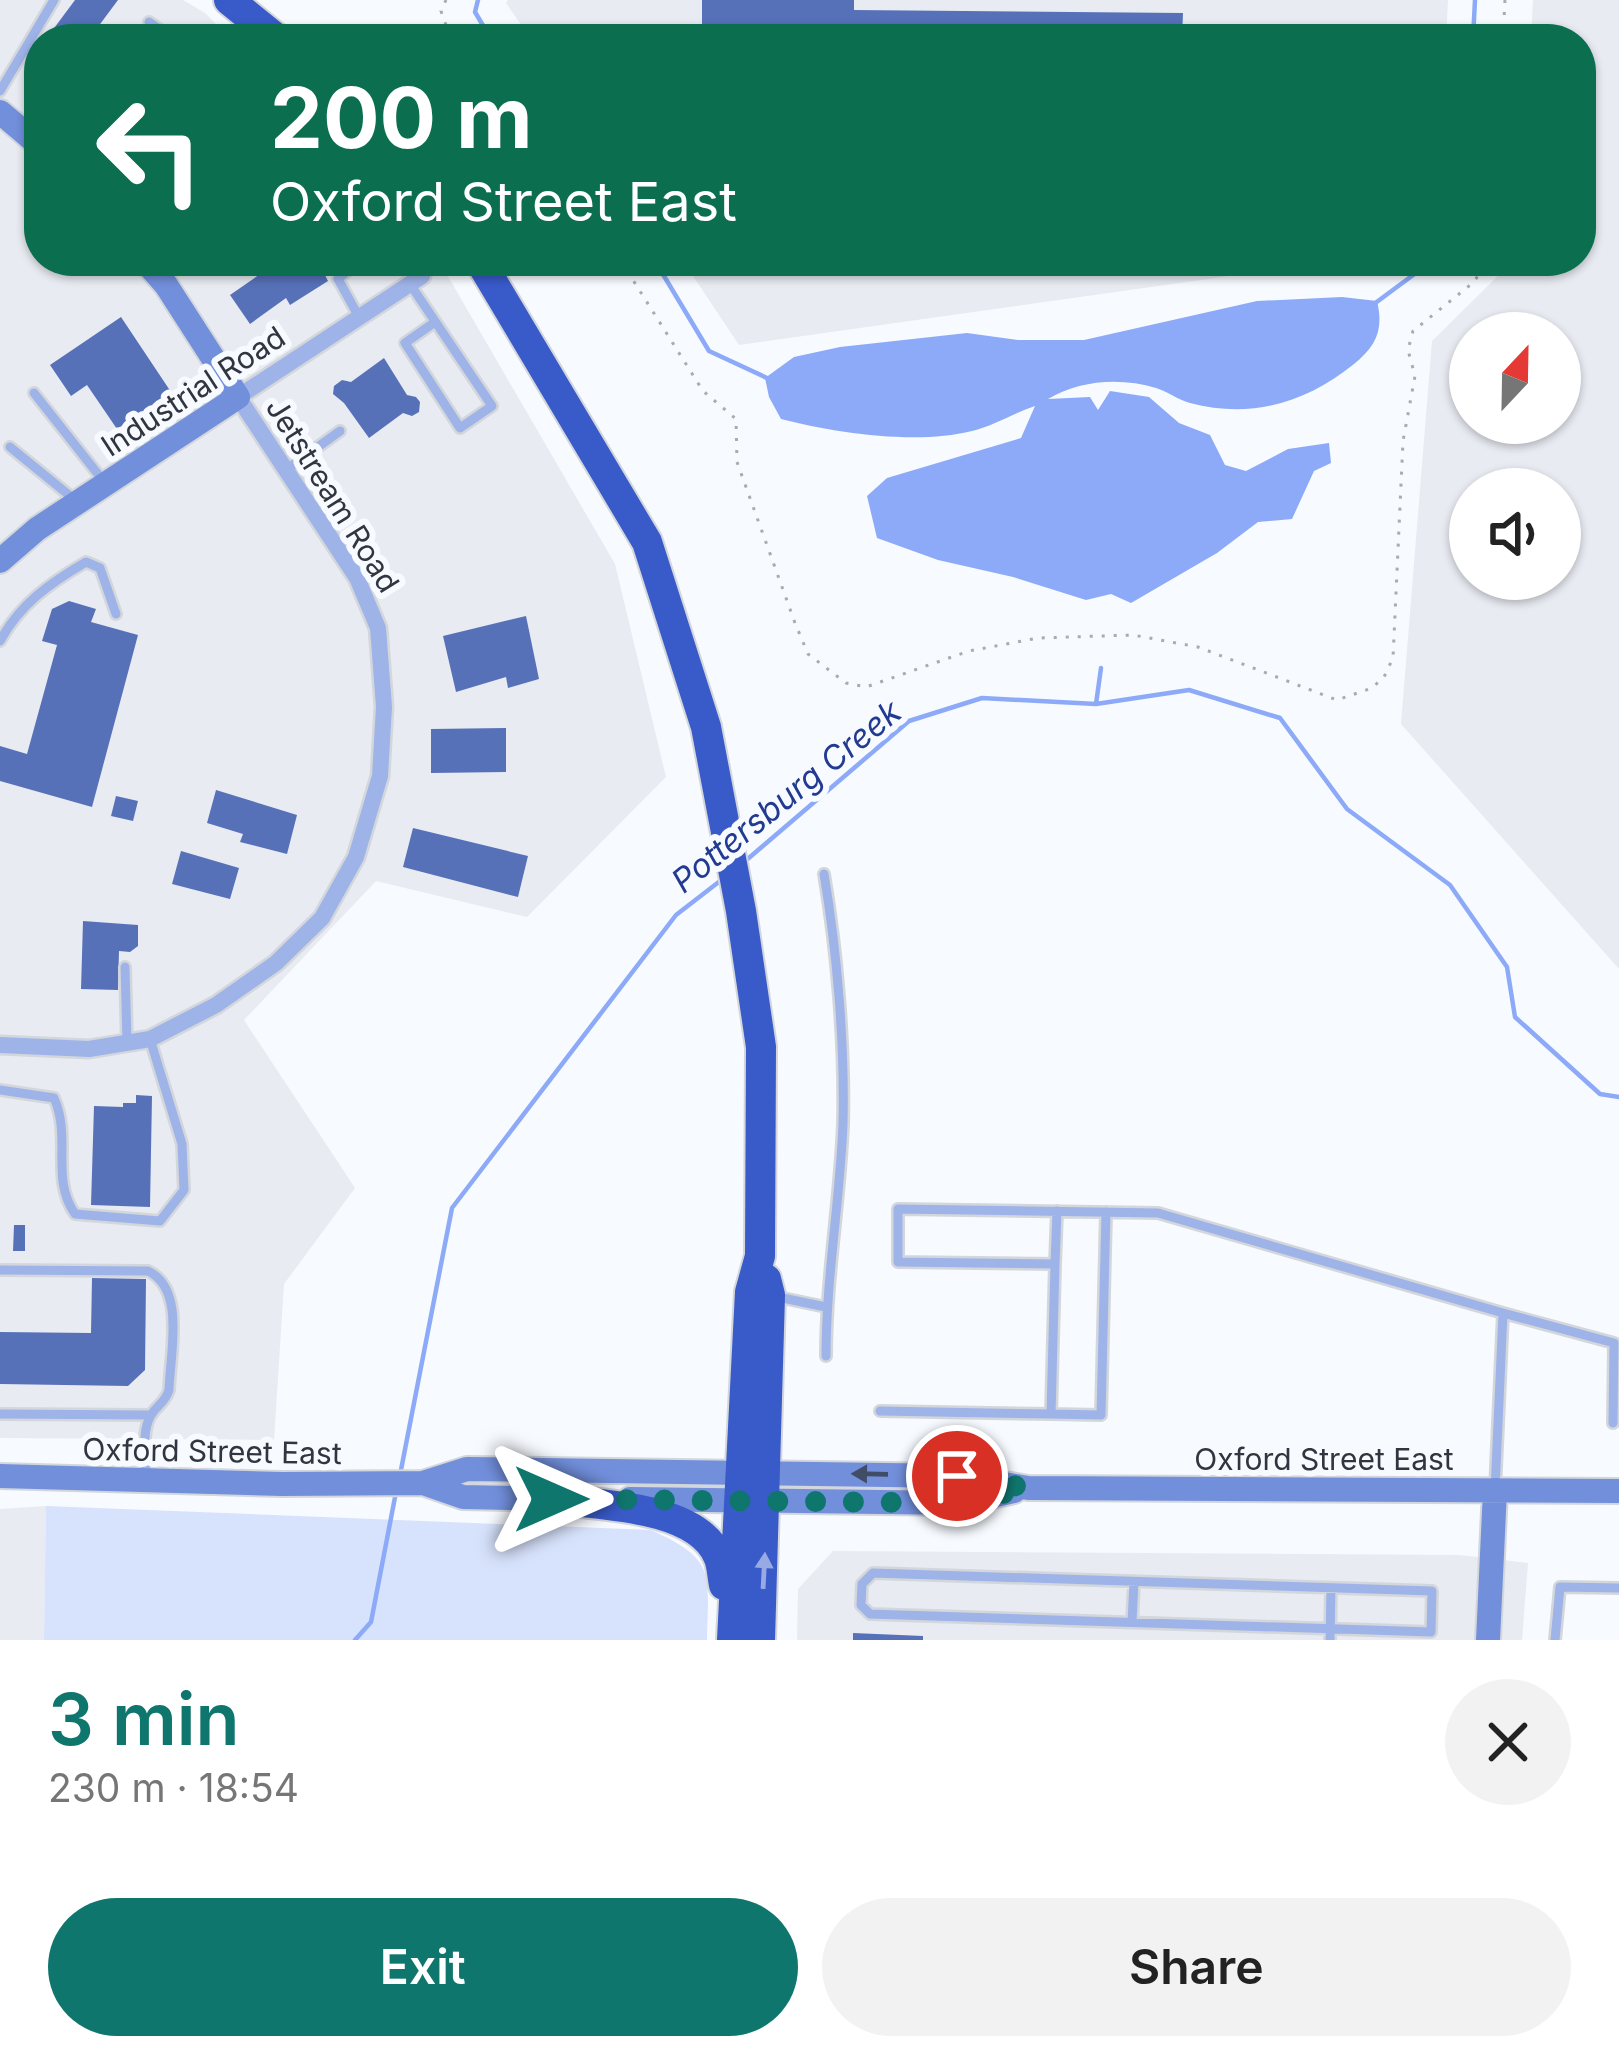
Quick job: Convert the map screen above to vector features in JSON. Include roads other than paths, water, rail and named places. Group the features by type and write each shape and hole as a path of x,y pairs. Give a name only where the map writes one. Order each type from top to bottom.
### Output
{"highway":[{"path":"229,0 259,24"},
{"path":"489,276 647,542 706,727 728,841 760,1047 760,1256 770,1295 741,1636"},
{"path":"753,1486 750,1292 760,1256"},
{"path":"551,1499 647,1511 683,1523 718,1555 741,1636"}],"main road":[{"path":"0,112 24,133"},
{"name":"Jetstream Road","path":"156,276 238,397"},
{"name":"Industrial Road","path":"0,561 78,502 238,397"},
{"name":"Oxford Street East","path":"0,1476 423,1483 466,1469 753,1486"},
{"name":"Oxford Street East","path":"423,1483 463,1497 551,1499 957,1476 1028,1488 1619,1491"},
{"path":"1488,1640 1495,1490"}],"street":[{"name":"Industrial Road","path":"238,397 416,280"},
{"name":"Jetstream Road","path":"0,1045 89,1048 150,1039 216,1005 276,963 322,918 356,857 380,776 384,707 378,628 357,578 238,397"}],"lane":[{"path":"0,91 24,51"},
{"path":"342,276 338,279 358,317"},
{"path":"416,280 435,322 492,406 460,428 405,343 435,322"},
{"path":"34,393 106,484"},
{"path":"286,470 340,430"},
{"path":"10,446 78,502"},
{"path":"0,639 16,615 50,583 86,562 100,568 116,614"},
{"path":"824,874 833,928 843,1123 826,1356"},
{"path":"125,967 127,1043"},
{"path":"0,1090 54,1098 62,1117 62,1196 75,1214 160,1221 184,1190 182,1144 150,1039"},
{"path":"1055,1264 898,1262 898,1209 1158,1213 1614,1343 1613,1423"},
{"path":"1051,1414 1057,1211"},
{"path":"880,1411 1101,1415 1106,1212"},
{"path":"0,1270 148,1271 163,1278 171,1294 169,1390 166,1401 151,1415 146,1432 146,1480"},
{"path":"770,1295 826,1307"},
{"path":"1495,1490 1503,1312"},
{"path":"0,1414 151,1415"},
{"path":"873,1573 1331,1588 1432,1591 1431,1632 1330,1634 870,1614 862,1605 862,1584 873,1573"},
{"path":"1132,1622 1135,1582"},
{"path":"1555,1640 1560,1587 1619,1588"},
{"path":"1330,1634 1331,1588"}],"water":[{"path":"1342,297 1377,301 1376,337 1368,351 1336,378 1297,398 1256,408 1213,408 1156,388 1115,382 1087,384 1048,399 1090,397 1098,410 1110,391 1149,397 1179,423 1210,435 1225,465 1246,471 1288,449 1329,443 1331,463 1314,471 1292,519 1258,522 1217,553 1131,603 1111,594 1086,600 938,560 877,538 867,496 887,478 1021,438 1035,406 972,431 876,436 781,419 765,378 794,357 840,347 967,333 1018,340 1084,340 1257,301"}],"waterway":[{"path":"478,0 475,12 482,24"},
{"path":"1474,24 1475,0"},
{"path":"664,276 709,351 767,378"},
{"path":"1374,304 1412,276"},
{"path":"1096,704 1101,668"},
{"name":"Pottersburg Creek","path":"743,863 909,721 982,698 1096,704 1189,690 1280,718 1347,809 1450,885 1507,967 1515,1017 1600,1094 1619,1097"},
{"name":"Pottersburg Creek","path":"400,1475 452,1208 676,915 720,881"},
{"name":"Pottersburg Creek","path":"355,1640 371,1622 396,1492"}]}
